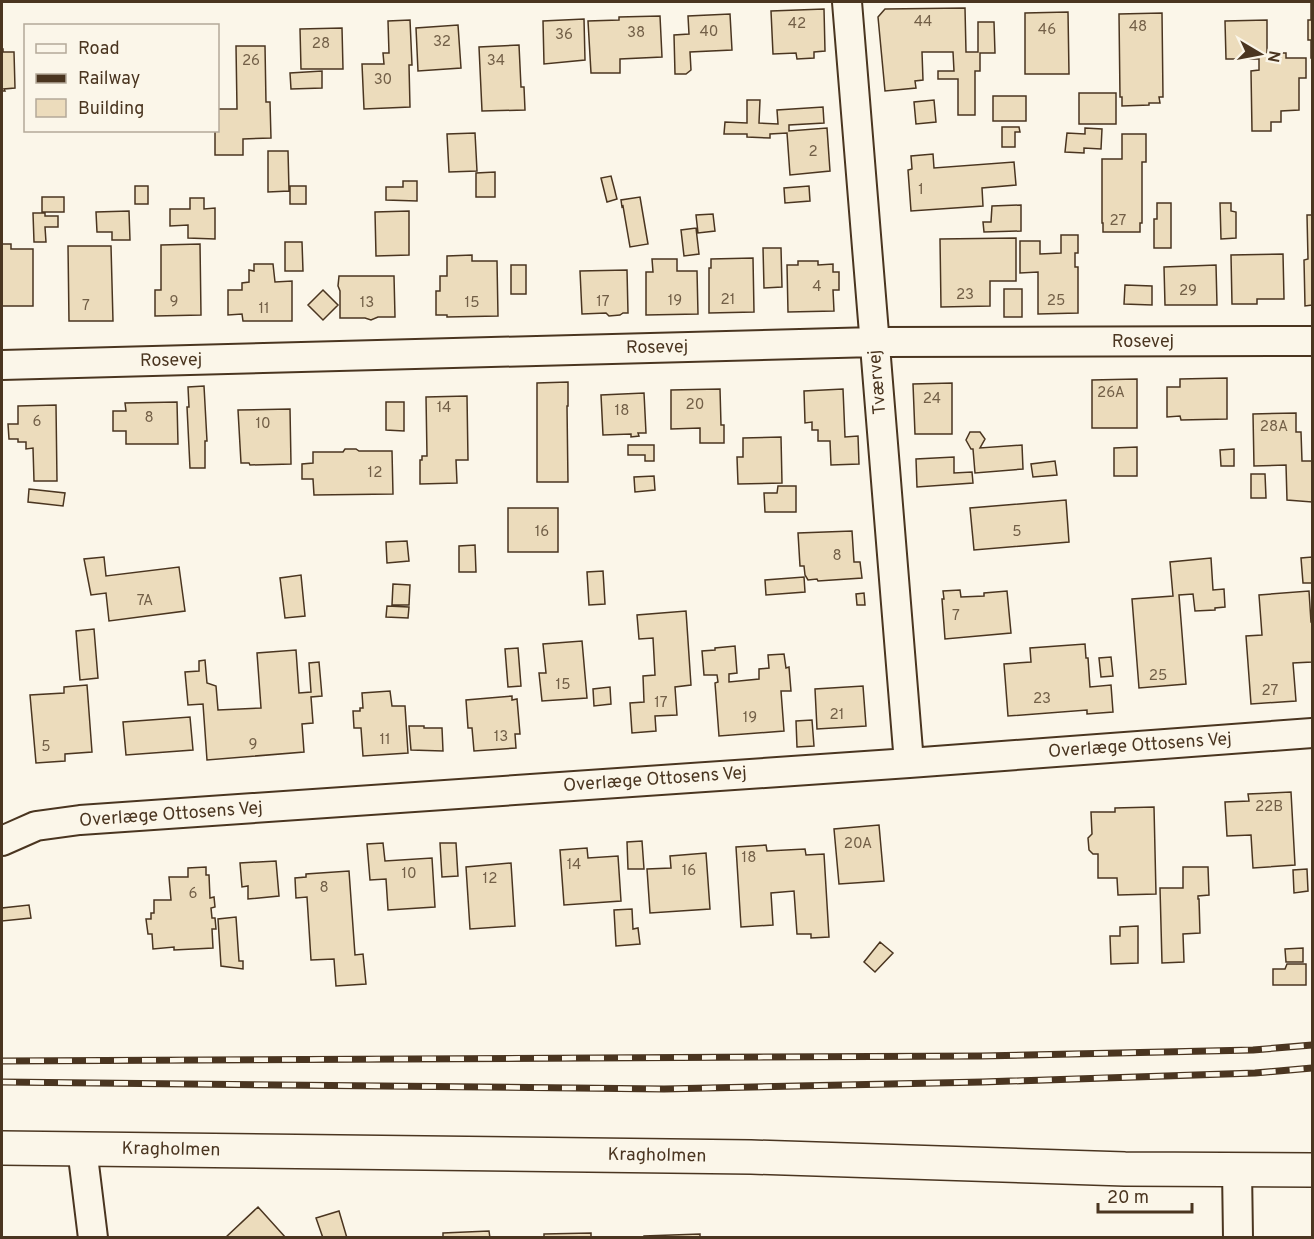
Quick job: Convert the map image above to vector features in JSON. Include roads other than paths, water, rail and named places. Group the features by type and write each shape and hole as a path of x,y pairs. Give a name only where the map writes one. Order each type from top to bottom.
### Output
{"street":[{"name":"Tværvej","path":"847,2 909,763"},
{"name":"Rosevej","path":"2,365 875,342 1312,341"},
{"name":"Overlæge Ottosens Vej","path":"2,841 36,826 80,820 1312,733"},
{"name":"Kragholmen","path":"2,1148 751,1157 1125,1170 1312,1170"},
{"path":"82,1148 93,1238"},
{"path":"1237,1169 1238,1238"}],"railway":[{"path":"2,1061 981,1056 1253,1050 1312,1045"},
{"path":"2,1082 664,1089 982,1082 1255,1073 1312,1068"}]}
